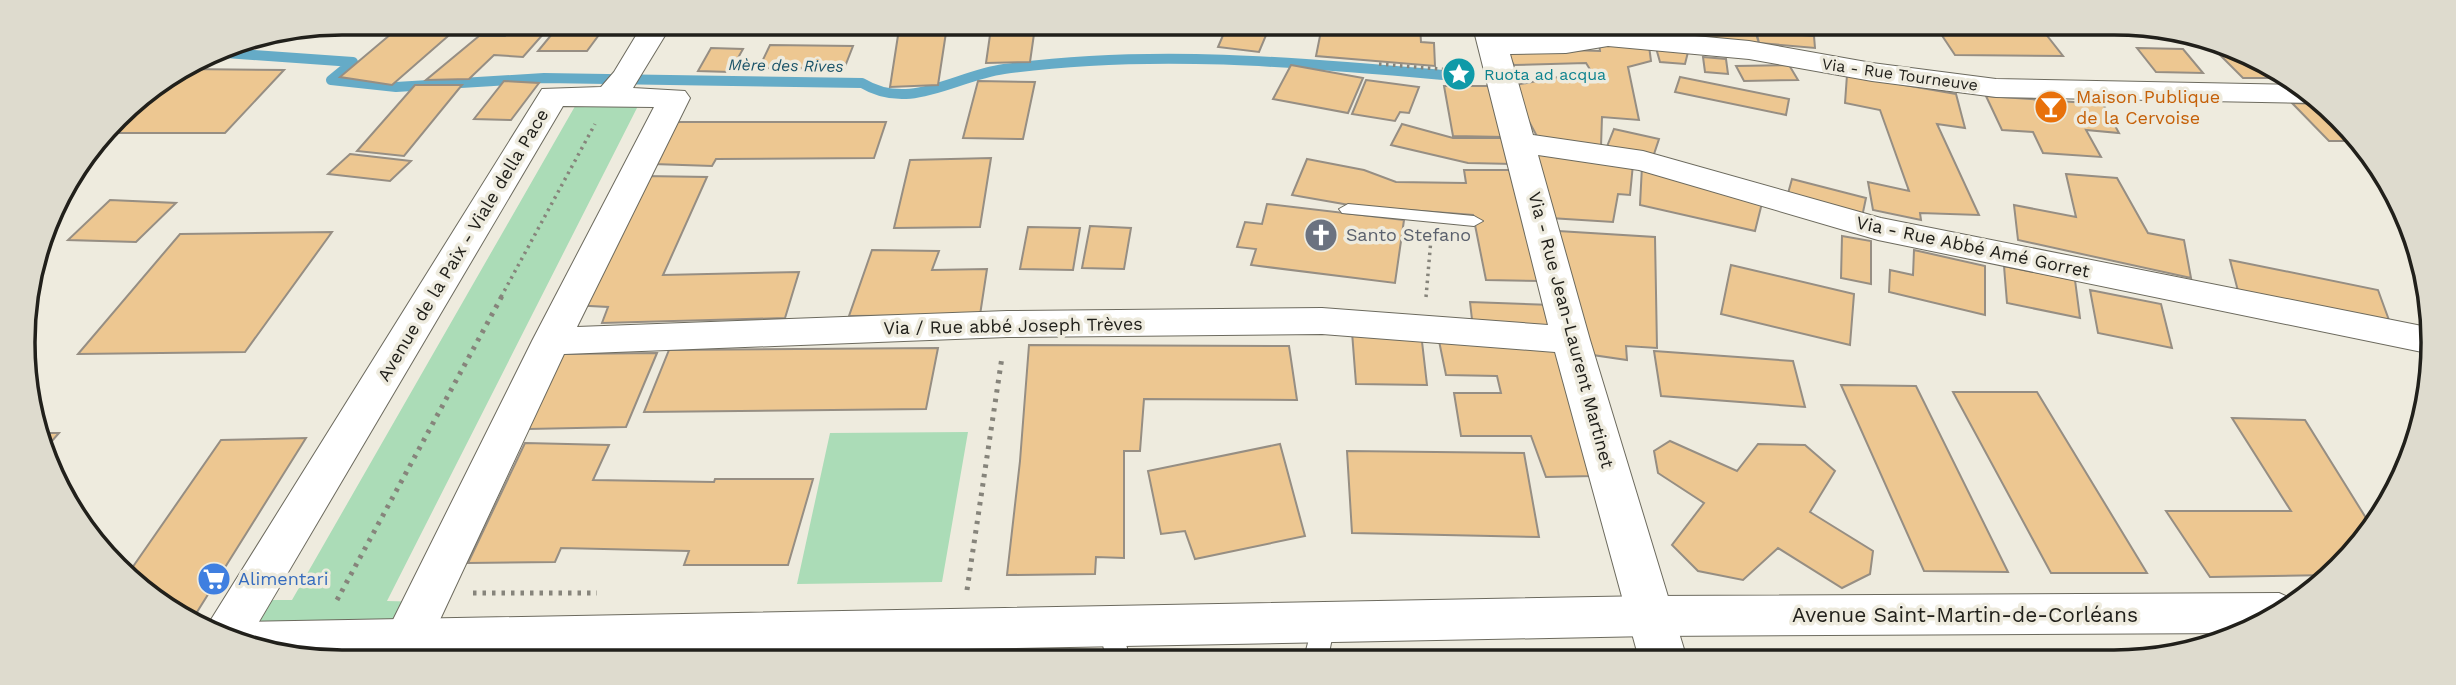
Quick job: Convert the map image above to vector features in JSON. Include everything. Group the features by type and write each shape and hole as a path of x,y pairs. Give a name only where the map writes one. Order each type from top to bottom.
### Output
{"street":[{"path":"619,85 650,35"},
{"name":"Via - Rue Tourneuve","path":"1494,48 1566,44 1608,37 1749,50 1872,72 1996,88 2296,96"},
{"name":"Via - Rue Jean-Laurent Martinet","path":"1494,48 1522,143 1536,225 1572,340 1657,637"},
{"name":"Avenue de la Paix - Viale della Pace","path":"230,629 554,96 619,85 674,98 551,341 404,647"},
{"name":"Via - Rue Abbé Amé Gorret","path":"1522,143 1643,162 1878,229 2421,339"},
{"name":"Via / Rue abbé Joseph Trèves","path":"551,341 1007,324 1322,321 1572,340"},
{"name":"Avenue Saint-Martin-de-Corléans","path":"270,641 316,640 404,647 1657,637 2258,614"}],"lane":[{"path":"1348,209 1474,221"}],"path":[{"path":"1379,64 1494,48"},
{"path":"316,640 619,85"},
{"path":"1416,298 1426,298 1433,217"},
{"path":"954,590 967,590 1007,324"},
{"path":"458,593 609,593"}],"green space":[{"path":"578,101 640,102 387,601 426,602 402,650 302,647 263,640 230,629 248,600 292,600"},
{"path":"968,432 942,582 797,584 830,433"}],"building":[{"path":"390,35 449,35 392,85 340,77"},
{"path":"542,35 523,57 494,55 469,79 426,80 479,36"},
{"path":"551,35 599,35 587,51 538,51"},
{"path":"898,35 946,35 938,85 890,87"},
{"path":"990,35 1034,35 1030,62 986,63"},
{"path":"1223,35 1266,35 1259,52 1218,47"},
{"path":"1320,35 1421,35 1421,42 1434,43 1435,66 1316,56"},
{"path":"1588,35 1589,38 1507,37"},
{"path":"1630,35 1683,35 1683,37"},
{"path":"1756,35 1814,36 1815,48 1759,43"},
{"path":"1757,35 1759,43 1683,37"},
{"path":"1942,35 2046,35 2063,56 1955,55"},
{"path":"1599,43 1649,46 1651,61 1628,67 1639,120 1602,117 1601,147 1539,140 1510,86 1591,71 1586,63 1514,65 1506,53 1539,49 1600,51"},
{"path":"770,45 853,46 844,69 759,68"},
{"path":"711,48 743,49 730,72 698,71"},
{"path":"1656,48 1688,52 1685,64 1660,62"},
{"path":"2137,48 2183,49 2203,73 2156,72"},
{"path":"2218,53 2270,78 2243,78"},
{"path":"1703,57 1726,59 1728,74 1705,72"},
{"path":"1291,65 1363,78 1348,113 1273,99"},
{"path":"1789,65 1798,80 1744,81 1736,66"},
{"path":"202,69 284,70 225,133 118,133 155,99"},
{"path":"1847,75 1956,94 1965,128 1937,124 1979,215 1920,213 1921,220 1873,210 1868,182 1909,191 1880,110 1845,103"},
{"path":"1680,77 1789,99 1786,115 1675,92"},
{"path":"1366,80 1419,87 1409,113 1400,112 1395,121 1352,114"},
{"path":"504,81 539,83 511,120 474,119"},
{"path":"978,81 1035,82 1023,139 963,138"},
{"path":"415,85 462,85 404,156 357,151"},
{"path":"1444,86 1494,86 1505,137 1453,136"},
{"path":"1986,96 2103,104 2119,133 2086,130 2101,157 2043,153 2033,132 2002,130"},
{"path":"2292,103 2307,104 2346,141 2329,141"},
{"path":"676,122 886,122 874,158 716,159 712,166 654,164"},
{"path":"1402,124 1453,138 1508,138 1513,164 1468,163 1391,145"},
{"path":"1614,129 1659,139 1652,160 1606,149"},
{"path":"1532,150 1633,164 1630,195 1618,194 1613,222 1550,218"},
{"path":"350,154 411,161 390,181 328,174"},
{"path":"991,158 980,227 894,228 910,160"},
{"path":"1307,159 1364,170 1396,182 1466,183 1464,170 1515,170 1542,281 1486,280 1473,215 1355,206 1292,195"},
{"path":"1642,166 1763,199 1755,231 1640,205"},
{"path":"2066,174 2117,178 2148,233 2184,240 2191,278 2018,240 2014,205 2076,217"},
{"path":"644,176 707,177 663,275 799,272 785,318 602,323 608,307 572,305"},
{"path":"1792,179 1866,198 1862,217 1787,197"},
{"path":"110,200 176,203 136,242 68,240"},
{"name":"Santo Stefano","path":"1267,204 1404,220 1395,283 1251,265 1256,249 1237,247 1245,222 1262,224"},
{"path":"1090,226 1131,228 1124,269 1082,268"},
{"path":"1028,227 1080,228 1073,270 1020,269"},
{"path":"1558,231 1655,237 1657,348 1626,346 1627,360 1586,354"},
{"path":"332,232 245,352 78,354 180,234"},
{"path":"1842,236 1871,241 1871,284 1841,278"},
{"path":"872,250 939,251 932,270 987,269 980,315 849,316"},
{"path":"1914,250 1985,266 1985,315 1889,292 1890,270 1913,275"},
{"path":"2230,260 2378,290 2390,323 2238,291"},
{"path":"1731,265 1854,294 1850,345 1721,314"},
{"path":"2004,266 2075,280 2080,318 2007,303"},
{"path":"2090,290 2161,304 2172,348 2098,333"},
{"path":"1470,302 1552,305 1557,332 1473,328"},
{"path":"1352,332 1421,333 1427,385 1356,384"},
{"path":"1438,336 1560,345 1593,476 1546,477 1531,436 1461,436 1454,393 1501,393 1497,376 1446,375"},
{"path":"1029,345 1289,346 1297,400 1144,399 1140,451 1124,451 1124,558 1096,557 1095,574 1007,575"},
{"path":"938,348 926,409 644,412 669,350"},
{"path":"1654,351 1793,361 1805,407 1661,396"},
{"path":"657,353 626,427 528,429 563,354"},
{"path":"1841,385 1916,386 2008,572 1924,571"},
{"path":"1953,392 2037,392 2147,573 2051,573"},
{"path":"2232,418 2305,420 2366,518 2357,530 2314,575 2210,577 2166,511 2291,511"},
{"path":"48,433 59,433 51,442"},
{"path":"306,438 196,613 155,586 133,567 221,440"},
{"path":"1670,441 1737,471 1758,444 1805,445 1835,471 1810,512 1873,551 1870,574 1842,588 1778,548 1743,580 1698,571 1672,545 1704,503 1658,473 1654,451"},
{"path":"525,443 609,445 593,480 714,482 715,479 813,479 788,565 684,565 689,551 561,548 555,562 468,563"},
{"path":"1280,444 1305,536 1195,559 1185,531 1161,534 1148,471"},
{"path":"1347,451 1524,453 1539,537 1352,533"}],"waterway":[{"name":"Mère des Rives","path":"237,54 353,62 331,80 396,87 544,78 862,83 880,91 897,94 932,90 1004,69 1059,63 1169,59 1278,62 1443,75"}],"place":[{"name":"Ruota ad acqua","path":"1459,74"},
{"name":"Maison Publique de la Cervoise","path":"2051,107"},
{"name":"Santo Stefano","path":"1321,235"},
{"name":"Alimentari","path":"214,579"}]}
